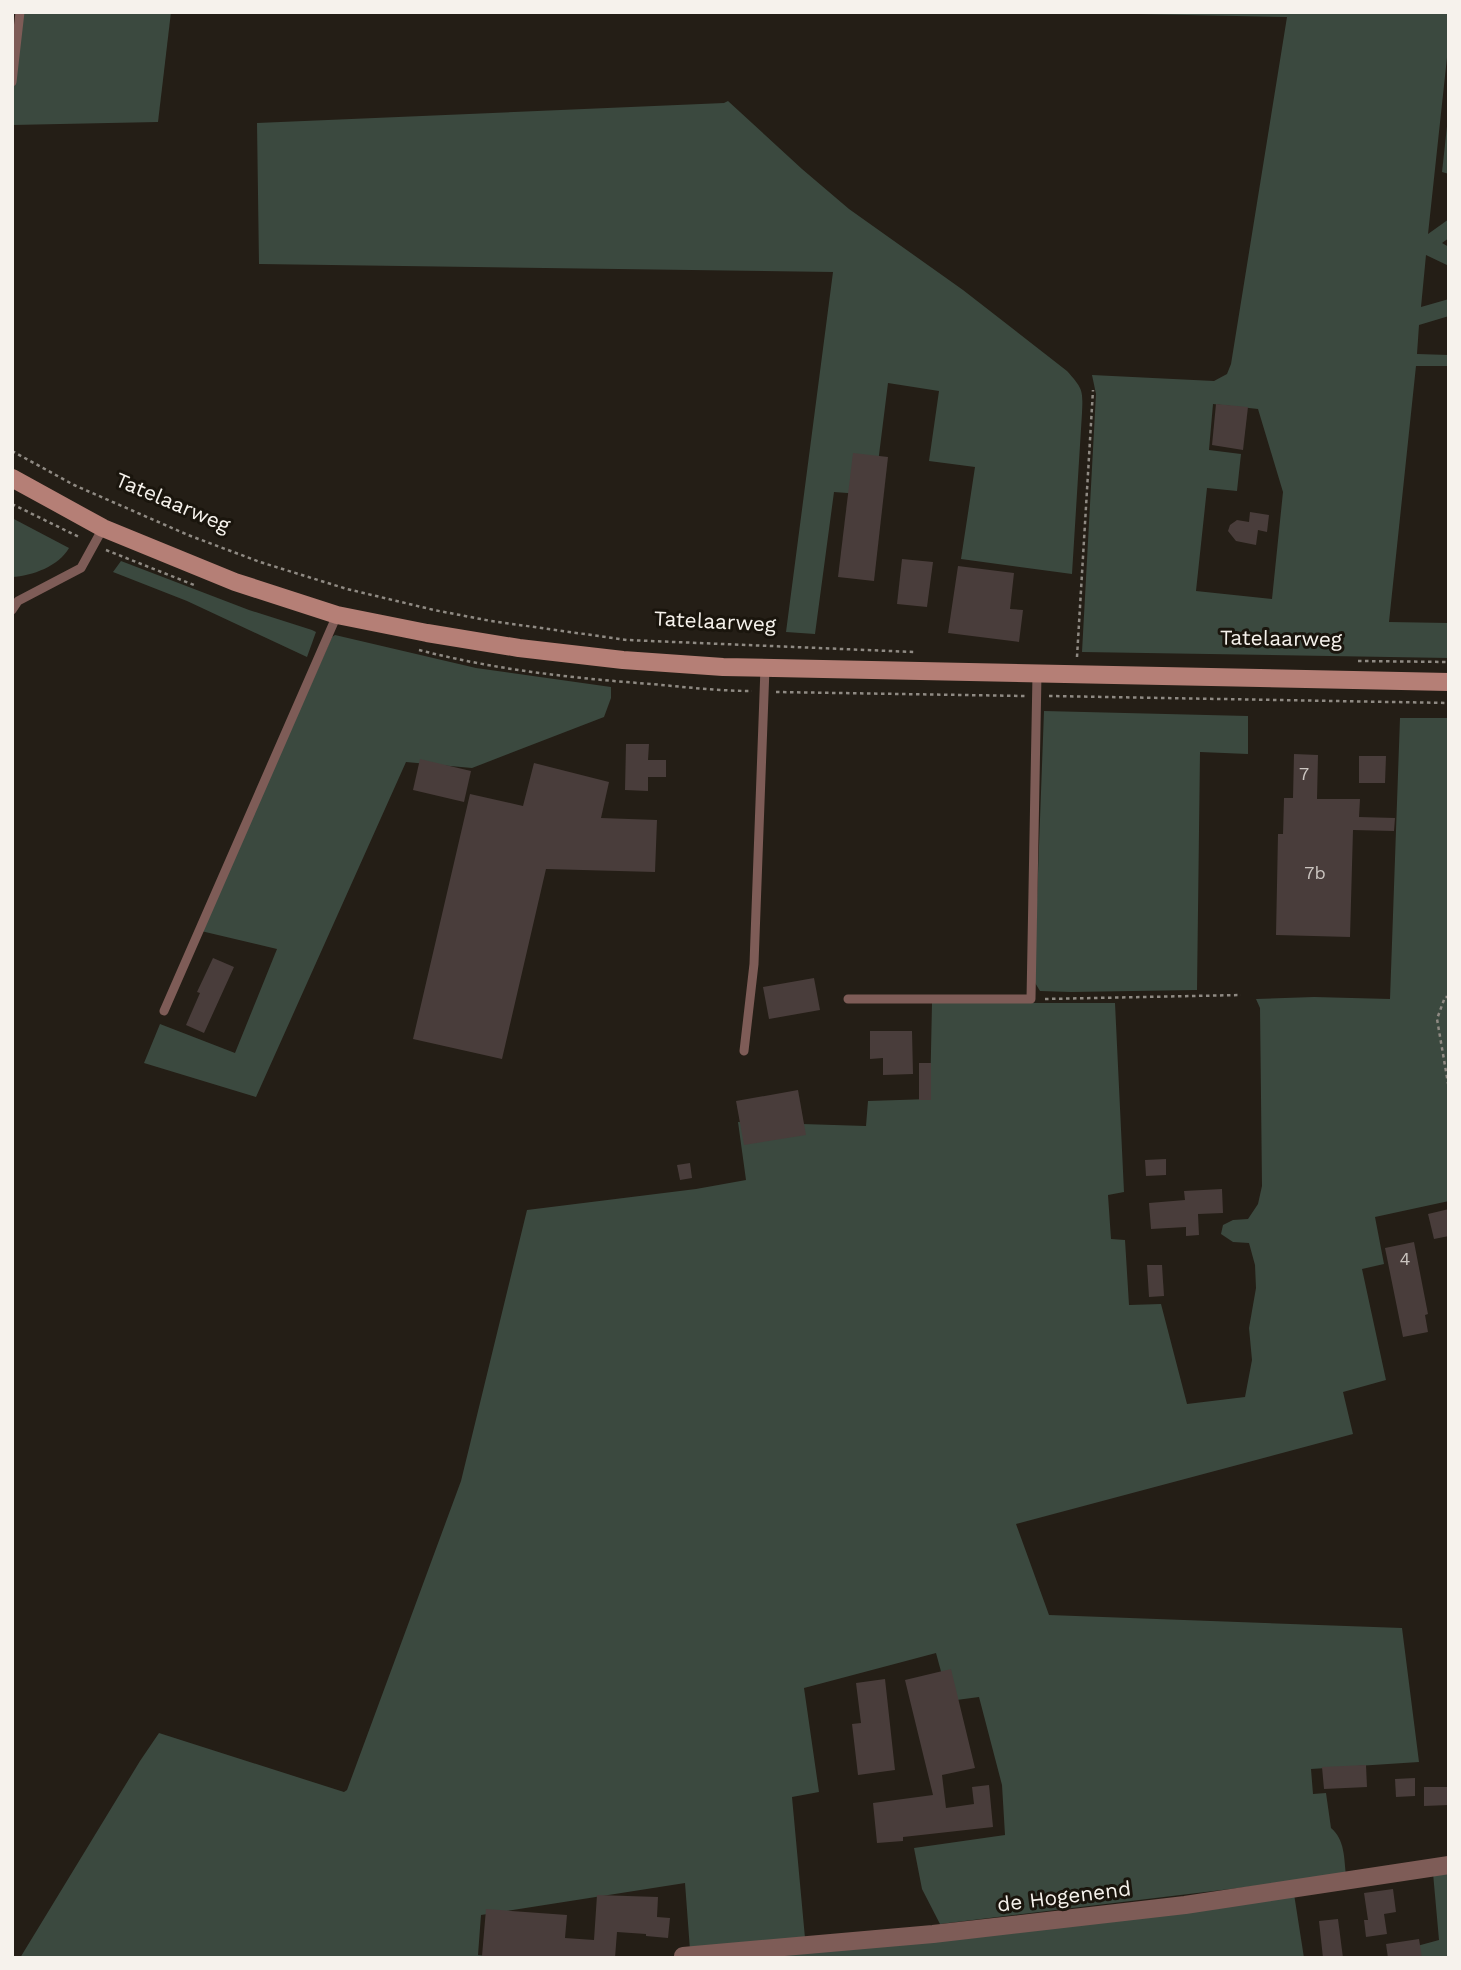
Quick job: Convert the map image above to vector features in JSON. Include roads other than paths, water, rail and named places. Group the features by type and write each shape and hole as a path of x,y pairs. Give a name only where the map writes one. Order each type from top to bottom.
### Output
{"main road":[{"name":"Tatelaarweg","path":"12,478 103,528 235,582 337,615 427,634 519,648 622,660 723,667 1449,682"}],"street":[{"name":"de Hogenend","path":"683,1956 933,1934 1145,1909 1449,1865"}],"lane":[{"path":"12,82 20,12"},
{"path":"12,610 18,601 81,568 103,528"},
{"path":"164,1011 337,615"},
{"path":"744,1051 754,964 765,668"},
{"path":"848,999 1031,999 1037,674"}]}
